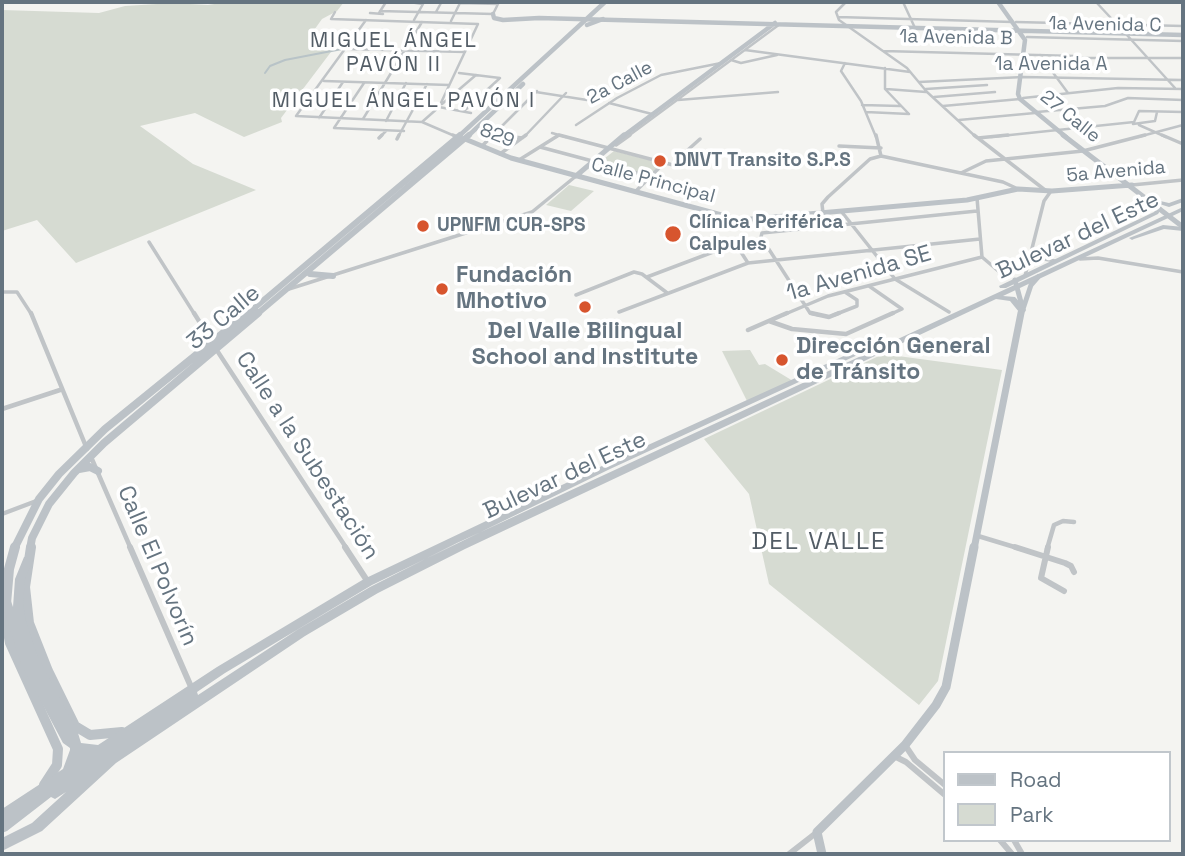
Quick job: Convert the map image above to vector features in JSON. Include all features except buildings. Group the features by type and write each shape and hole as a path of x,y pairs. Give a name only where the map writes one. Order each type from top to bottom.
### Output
{"highway":[{"path":"1158,205 1169,205 1183,214 1165,226 1074,258 1158,212 1158,205"},
{"name":"Bulevar del Este","path":"1019,281 1038,277 1109,240 1183,214"},
{"path":"1138,236 1168,223 1160,217 1147,217"},
{"name":"Bulevar del Este","path":"2,845 37,827 112,759 141,738 317,623 452,550 686,436 948,312 990,295 1055,261 1074,258"},
{"path":"990,295 1012,299 1022,308"},
{"name":"Bulevar del Este","path":"2,816 192,689 368,582 960,312 990,295"},
{"path":"2,827 59,783 69,770 76,750 74,737 33,655 21,621 18,604 20,579 28,560"},
{"path":"7,605 27,664 53,715 67,739 74,746 86,750 105,748 128,738 299,631 317,623"},
{"path":"27,798 35,804 43,802 121,747 141,738"}],"main road":[{"name":"33 Calle","path":"53,733 10,643 5,615 9,569 16,541 39,499 85,447 156,389 289,289 461,138 605,2"},
{"name":"33 Calle","path":"589,19 611,2"},
{"path":"589,19 603,18 600,12"},
{"name":"33 Calle","path":"125,732 96,736 81,732 73,722 29,624 25,587 32,538 49,504 90,456 254,309 309,269"},
{"path":"300,287 309,269 333,276"},
{"path":"254,309 289,289"},
{"path":"118,430 123,420 156,389"},
{"path":"74,473 82,467 98,471"},
{"path":"42,788 58,760 53,733 73,722"}],"street":[{"path":"374,19 386,2"},
{"path":"394,19 407,2 422,4 414,20"},
{"path":"846,2 836,11 837,17 844,25 911,72 933,97 979,139 1048,190 1032,253 1019,281 1022,308"},
{"path":"903,2 915,27"},
{"name":"27 Calle","path":"1000,2 1027,37 1027,54 1021,77 1022,98 1036,113 1130,185 1158,205 1183,214"},
{"path":"1096,2 1175,88"},
{"path":"431,20 441,3"},
{"path":"451,21 460,3 498,3 493,15"},
{"path":"473,13 478,4"},
{"path":"335,12 331,19 478,23 439,107"},
{"path":"370,13 493,15"},
{"path":"454,14 493,15 503,20 603,18 1183,34"},
{"path":"837,17 1183,26"},
{"path":"603,18 818,24"},
{"path":"366,20 296,116 422,122 461,138"},
{"path":"362,120 422,21"},
{"path":"608,148 776,24 789,22"},
{"name":"27 Calle","path":"1021,30 1027,54"},
{"path":"317,34 357,33"},
{"name":"1a Avenida C","path":"1027,37 1183,41"},
{"path":"346,48 465,52"},
{"path":"742,50 911,72"},
{"name":"1a Avenida B","path":"882,51 1039,54 1149,60"},
{"name":"2a Calle","path":"576,125 609,103 661,75 726,61 742,62 781,54"},
{"path":"1039,54 1068,94"},
{"path":"1149,60 1183,58"},
{"path":"289,289 532,212 608,148 726,61"},
{"path":"823,213 822,204 828,197 870,159 881,156 881,148 862,104 841,71 845,63"},
{"path":"866,113 909,114 885,89 885,68"},
{"path":"459,73 500,78 464,111"},
{"path":"422,122 476,75"},
{"name":"1a Avenida A","path":"919,82 1021,77 1183,80"},
{"path":"981,79 1003,100"},
{"path":"323,81 449,85"},
{"path":"318,119 344,81"},
{"path":"364,82 335,129 404,131"},
{"path":"386,121 406,83"},
{"path":"397,139 404,131 427,84"},
{"path":"885,89 926,90 987,85"},
{"path":"943,106 1118,88 1183,89"},
{"path":"482,146 536,92 564,94 587,100 593,96"},
{"path":"675,99 778,92"},
{"path":"933,97 995,92"},
{"path":"500,154 523,138 564,94"},
{"path":"958,120 1105,106 1128,97 1183,100"},
{"path":"1146,98 1158,112"},
{"path":"609,103 652,114"},
{"path":"862,104 901,106"},
{"path":"439,107 471,113"},
{"path":"1135,123 1138,111 1183,113"},
{"path":"979,139 1155,121 1158,112"},
{"path":"1135,123 1183,144"},
{"path":"961,173 979,163 1085,150 1183,125"},
{"path":"379,138 387,130"},
{"path":"552,133 673,165"},
{"path":"493,134 523,138"},
{"path":"521,159 559,135"},
{"name":"829","path":"461,138 500,154 521,159"},
{"path":"680,157 700,139"},
{"path":"839,146 881,148"},
{"path":"540,147 652,177"},
{"name":"Calle Principal","path":"881,156 1007,183 1017,189"},
{"name":"Calle Principal","path":"521,159 734,219 977,198 1017,189 1048,190"},
{"path":"637,190 664,163"},
{"name":"5a Avenida","path":"1048,190 1183,180"},
{"path":"977,198 982,257 1003,275"},
{"path":"841,211 895,279 948,312"},
{"path":"845,292 857,300 858,305 832,316 815,316 804,305 761,235 977,211"},
{"path":"619,312 748,263 980,239"},
{"name":"Calle a la Subestación","path":"149,242 368,582"},
{"path":"647,277 726,247 736,247 748,263"},
{"path":"1096,252 1103,259"},
{"path":"1032,253 1039,258 1055,261"},
{"name":"1a Avenida SE","path":"748,330 804,305 845,292 982,257"},
{"path":"1074,258 1103,259 1183,272"},
{"path":"576,295 634,272 647,277 667,293"},
{"path":"789,854 817,832 905,745 936,705 946,687 1022,308 1031,285 1038,277"},
{"path":"769,321 792,329 846,334 902,309 868,286"},
{"path":"2,292 17,292 28,305 85,447"},
{"path":"2,409 60,390"},
{"name":"Calle El Polvorín","path":"85,447 98,471 192,689"},
{"path":"2,514 39,499"},
{"path":"1064,591 1041,578 1054,525 1063,521 1074,522"},
{"path":"978,536 1071,566 1074,572"},
{"path":"905,745 915,760 944,784"},
{"path":"893,755 906,762 944,794"},
{"path":"817,832 822,854"}],"green space":[{"path":"227,2 344,2 337,11 322,19 312,33 324,48 334,48 281,118 282,122 244,137 195,113 140,126 193,164 256,190 76,263 37,220 2,231 2,10 99,13 125,6 173,3 208,5"},
{"path":"614,151 661,163 651,175 600,162"},
{"path":"569,185 594,191 571,211 546,205"},
{"path":"750,350 759,365 765,364 793,381 747,401 722,351"},
{"path":"883,354 1002,370 938,681 919,705 769,584 749,494 704,439"}],"waterway":[{"path":"265,73 270,66 285,60 342,49"}],"place":[{"name":"DNVT Transito S.P.S","path":"660,161"},
{"name":"UPNFM CUR-SPS","path":"423,226"},
{"name":"Clínica Periférica Calpules","path":"673,234"},
{"name":"Fundación Mhotivo","path":"442,289"},
{"name":"Del Valle Bilingual School and Institute","path":"585,307"},
{"name":"Dirección General de Tránsito","path":"782,360"}],"district":[{"name":"MIGUEL ÁNGEL PAVÓN II","path":"394,53"},
{"name":"MIGUEL ÁNGEL PAVÓN I","path":"404,101"},
{"name":"DEL VALLE","path":"819,542"}]}
